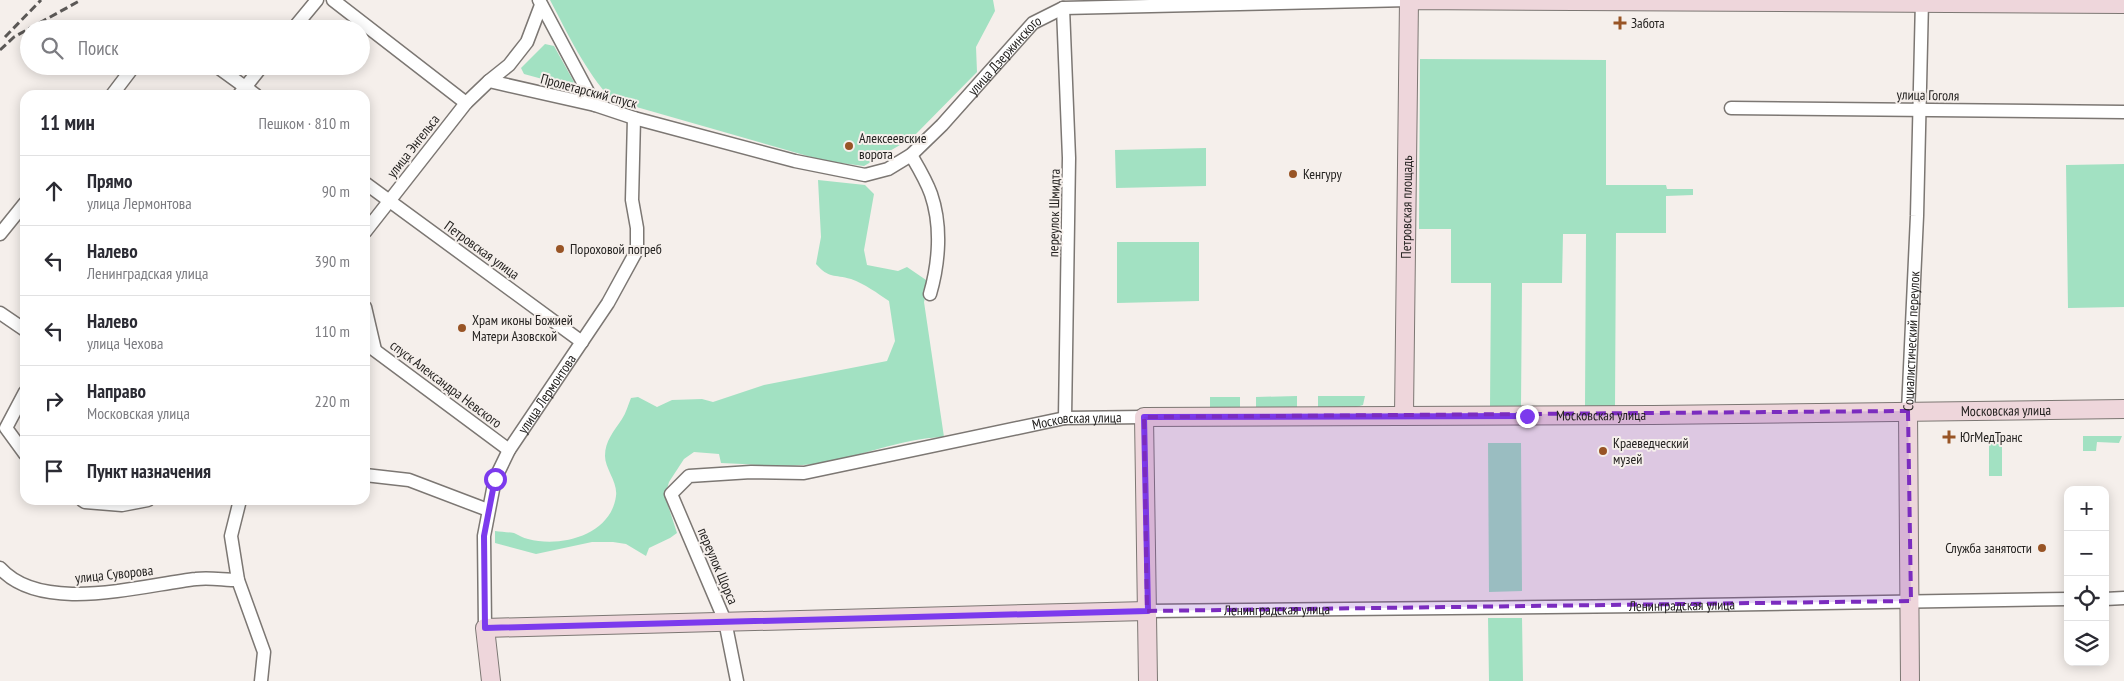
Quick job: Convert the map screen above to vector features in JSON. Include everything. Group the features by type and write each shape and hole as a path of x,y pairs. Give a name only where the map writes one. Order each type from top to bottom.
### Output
{"street":[{"path":"300,20 317,0"},
{"path":"333,0 359,20"},
{"name":"улица Дзержинского","path":"875,173 888,169 911,155 942,125 1032,23 1063,8 1152,3 1409,0 1922,1 2124,4"},
{"name":"Петровская площадь","path":"1404,415 1409,0"},
{"name":"Социалистический переулок","path":"1910,681 1911,601 1908,411 1920,110 1922,1"},
{"path":"370,29 466,103 509,65 527,42 540,2"},
{"path":"540,2 595,105"},
{"name":"переулок Шмидта","path":"1063,8 1070,158 1065,418"},
{"path":"116,90 127,75"},
{"path":"227,75 245,90"},
{"path":"248,90 257,75"},
{"name":"Пролетарский спуск","path":"489,81 595,105 634,118 795,161 865,174 875,173"},
{"name":"улица Энгельса","path":"370,226 466,103"},
{"name":"улица Гоголя","path":"1731,108 2124,112"},
{"name":"улица Лермонтова","path":"491,681 485,628 484,536 495,479 509,450 608,303 637,250 637,228 632,200 634,118"},
{"path":"911,155 931,194 939,233 936,247 935,274 930,294"},
{"name":"Петровская улица","path":"370,187 582,342"},
{"path":"0,234 20,209"},
{"path":"0,313 20,327"},
{"name":"спуск Александра Невского","path":"370,346 509,450"},
{"path":"20,401 6,428 20,447"},
{"name":"Московская улица","path":"671,494 689,476 751,472 804,473 1065,418 2124,410"},
{"path":"1144,417 1148,681"},
{"path":"370,476 409,480 488,510"},
{"name":"переулок Щорса","path":"671,494 725,621 737,681"},
{"path":"239,505 231,536 238,580 264,652 261,681"},
{"name":"улица Суворова","path":"0,568 18,581 41,591 68,594 107,593 198,578 238,580"},
{"path":"2109,599 2124,598"},
{"name":"Ленинградская улица","path":"485,628 1148,611 1603,607 2064,599"}],"highlighted area":[{"path":"1908,411 1911,601 1147,611 1144,417"}],"green space":[{"path":"550,0 993,0 995,11 976,47 977,72 912,138 864,166 825,161 612,100 585,65"},
{"path":"545,44 554,46 574,82 568,86 524,74 521,68"},
{"path":"1420,59 1606,60 1606,185 1666,185 1667,189 1693,189 1693,195 1666,196 1666,233 1616,233 1615,407 1585,406 1586,234 1563,234 1562,283 1522,283 1521,406 1490,406 1491,283 1451,283 1451,229 1419,229"},
{"path":"1206,148 1206,186 1116,188 1115,150"},
{"path":"2124,164 2124,307 2068,308 2066,165"},
{"path":"818,180 865,185 874,194 864,250 867,265 898,271 907,267 929,282 924,302 944,437 911,441 846,458 802,465 779,466 721,463 719,454 694,452 684,459 669,482 665,496 677,533 649,548 646,556 626,544 613,542 592,542 536,554 495,543 495,531 514,533 526,539 541,541 569,540 583,536 605,520 612,509 616,491 607,466 605,451 608,441 623,417 631,398 638,397 657,407 672,400 702,399 713,402 764,385 887,361 895,341 889,301 856,281 828,274 816,264 821,237"},
{"path":"1117,242 1199,242 1199,301 1117,303"},
{"path":"1297,396 1297,408 1256,409 1256,397"},
{"path":"1318,396 1365,396 1363,405 1353,408 1318,408"},
{"path":"1210,397 1240,397 1240,409 1210,409"},
{"path":"1989,435 2002,435 2002,476 1989,476"},
{"path":"2083,436 2122,436 2119,443 2097,442 2096,451 2083,451"},
{"path":"1488,443 1521,443 1522,591 1489,592"},
{"path":"1488,618 1522,618 1523,681 1489,681"}],"railway":[{"path":"22,20 41,0"},
{"path":"45,20 81,0"},
{"path":"5,37 20,22"},
{"path":"0,50 20,34"}],"place":[{"name":"Забота","path":"1620,23"},
{"name":"Алексеевские ворота","path":"849,146"},
{"name":"Кенгуру","path":"1293,174"},
{"name":"Пороховой погреб","path":"560,249"},
{"name":"Храм иконы Божией Матери Азовской","path":"462,328"},
{"name":"ЮгМедТранс","path":"1949,437"},
{"name":"Краеведческий музей","path":"1603,451"},
{"name":"Служба занятости","path":"2042,548"}],"route":[{"path":"495,479 484,536 485,628 1148,611 1144,417 1527,416"}]}
